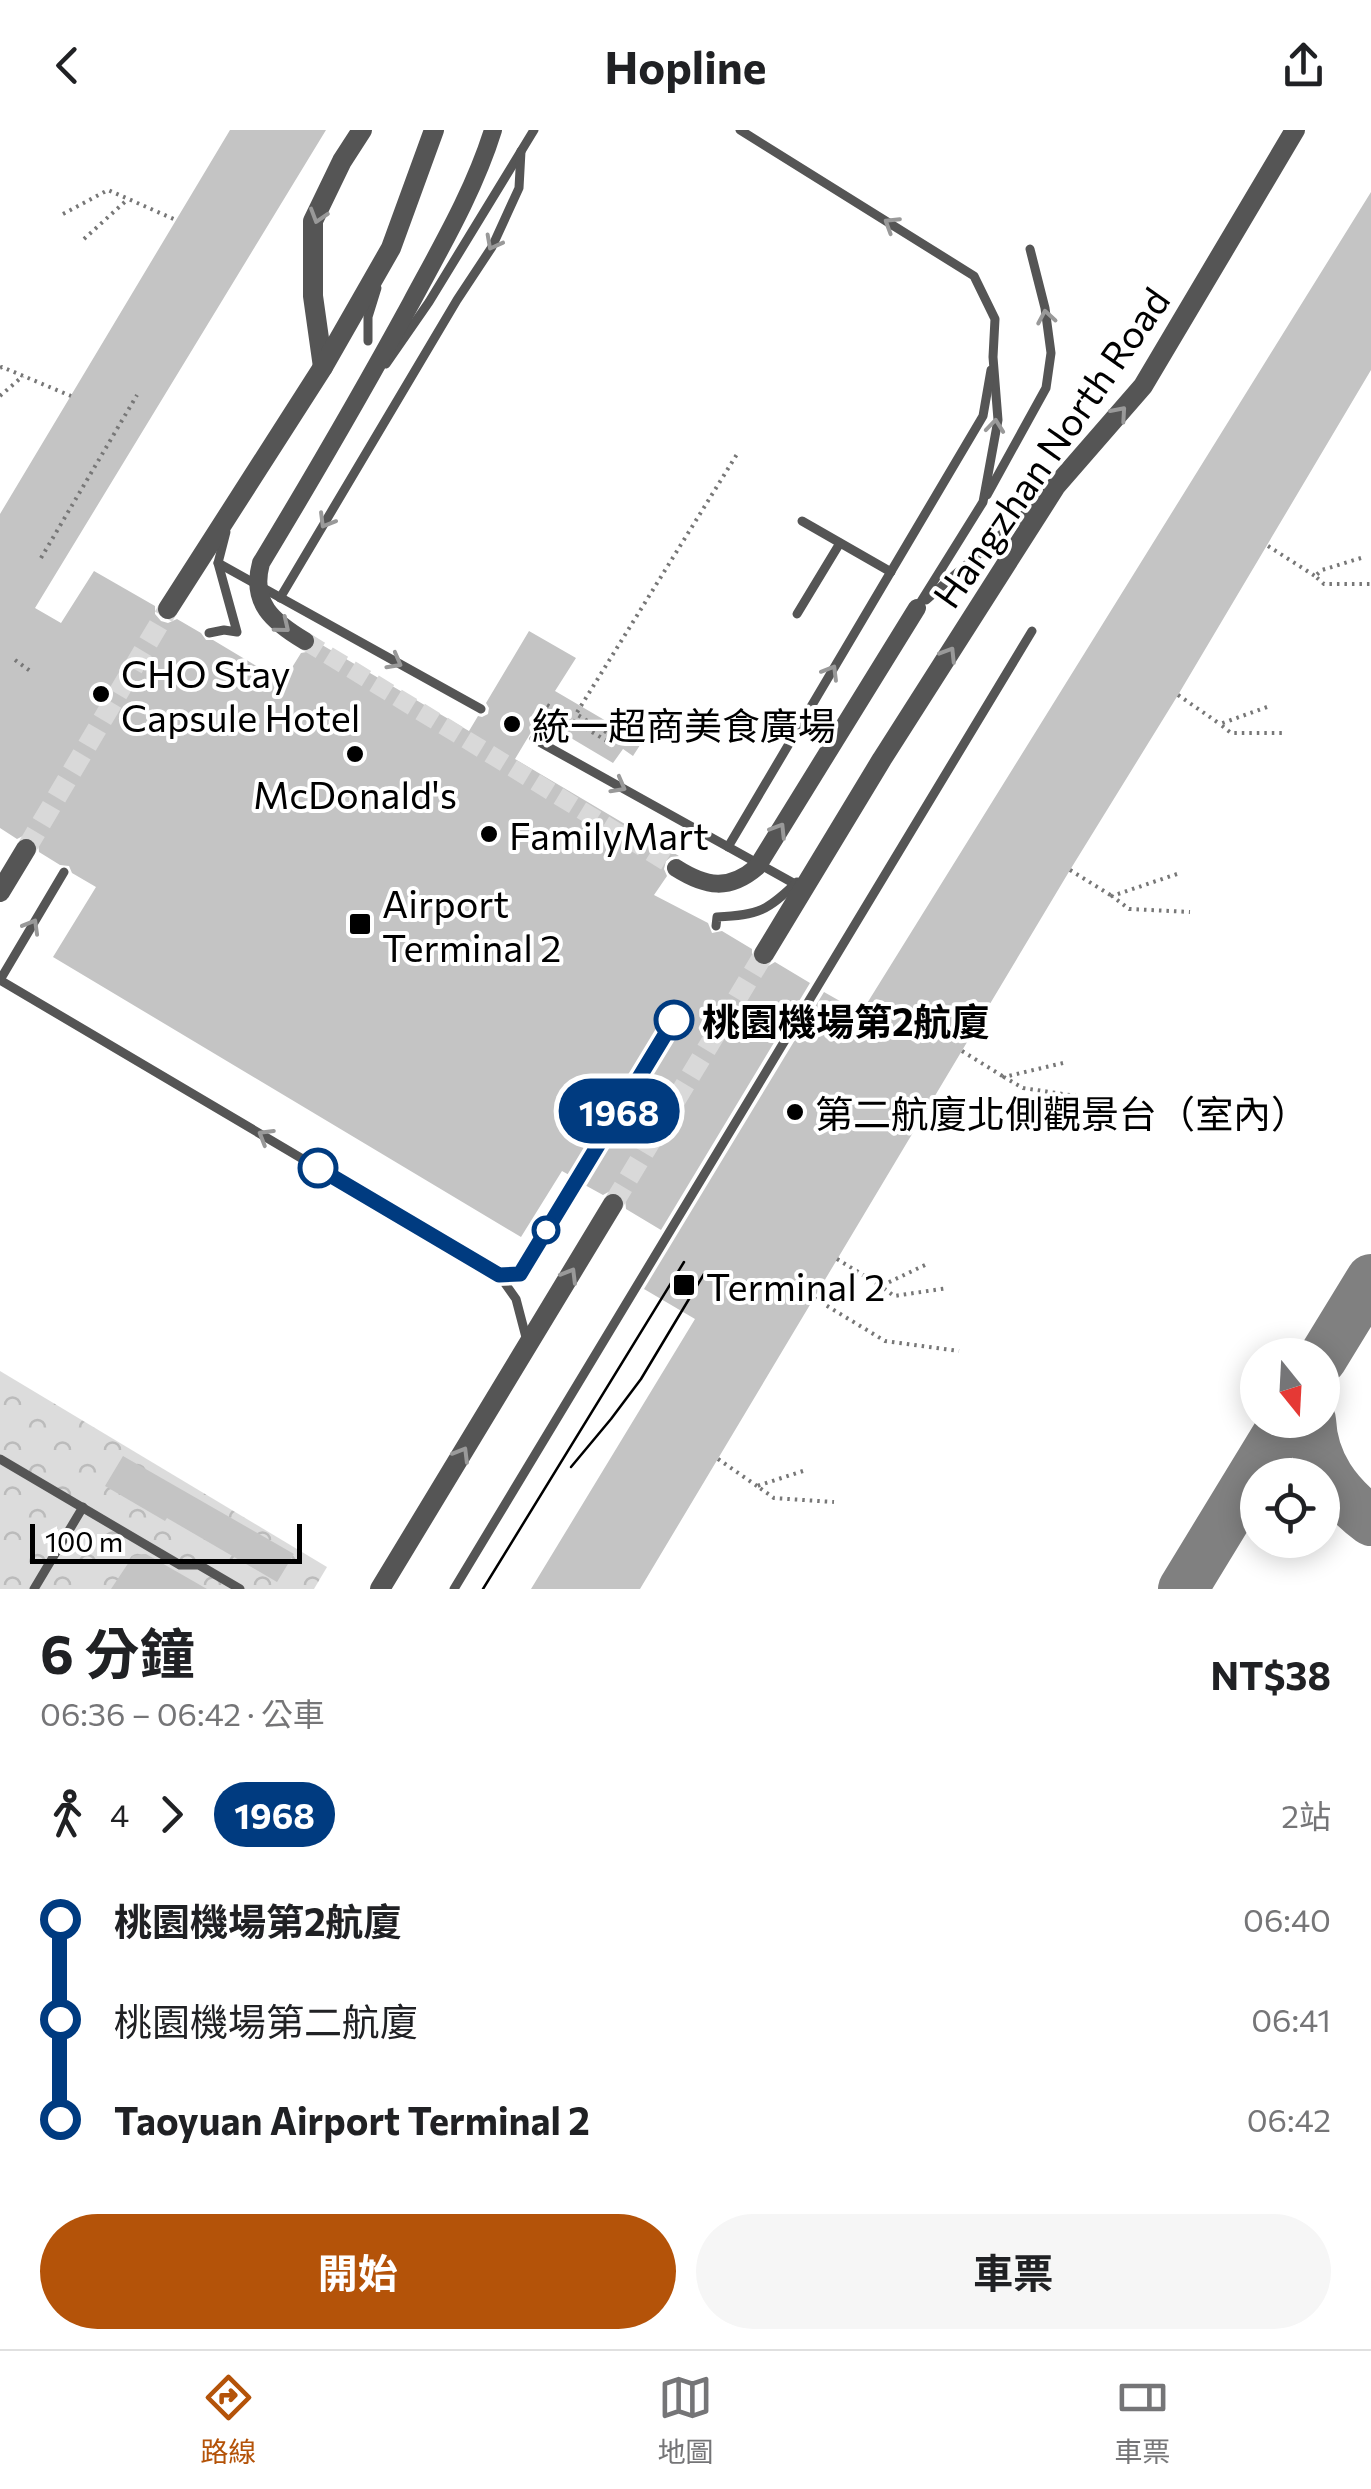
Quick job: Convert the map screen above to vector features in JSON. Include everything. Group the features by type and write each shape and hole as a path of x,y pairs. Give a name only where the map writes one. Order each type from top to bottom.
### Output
{"street":[{"path":"323,366 313,296 313,221 342,160 362,130"},
{"path":"168,609 323,366 391,248 434,130"},
{"path":"304,641 278,626 267,610 260,594 258,575 262,563 422,300 442,246 484,160 492,130"},
{"name":"Hangzhan North Road","path":"764,954 882,759 1056,486 1143,386 1296,130"},
{"path":"676,868 690,878 729,884 757,866 917,608"},
{"path":"0,892 26,849"},
{"path":"380,1589 613,1204"}],"lane":[{"path":"422,300 534,130"},
{"path":"728,846 983,416 995,319 974,276 740,130"},
{"path":"280,598 492,247 519,188 521,151"},
{"path":"368,341 368,316 391,248"},
{"path":"917,608 983,502 1046,388 1051,352 1030,249"},
{"path":"983,502 998,420 993,356"},
{"path":"917,608 1056,486"},
{"path":"208,633 237,632 218,564 232,505"},
{"path":"802,521 891,572"},
{"path":"797,614 840,543"},
{"path":"218,564 481,709"},
{"path":"454,1589 1032,631"},
{"path":"534,739 795,884"},
{"path":"716,921 772,906 824,856"},
{"path":"64,872 0,980 499,1275 516,1299 528,1345"},
{"path":"499,1275 520,1274 576,1183"},
{"path":"0,1459 180,1565 200,1565 240,1589"},
{"path":"34,1589 83,1507"}],"path":[{"path":"63,214 108,190 176,220"},
{"path":"84,239 128,199"},
{"path":"0,368 71,396"},
{"path":"0,396 24,376"},
{"path":"41,558 137,395"},
{"path":"547,705 607,740 611,735 576,714 739,451"},
{"path":"1268,546 1324,584 1371,584"},
{"path":"1315,576 1322,570 1361,558"},
{"path":"14,660 33,673"},
{"path":"1178,695 1231,734 1286,733"},
{"path":"1220,724 1267,708"},
{"path":"1070,870 1129,909 1190,912"},
{"path":"1112,896 1177,874"},
{"path":"962,1051 1023,1088 1076,1096"},
{"path":"1004,1078 1063,1063"},
{"path":"837,1259 894,1296 948,1288"},
{"path":"881,1286 924,1265"},
{"path":"814,1298 885,1341 959,1350"},
{"path":"718,1460 774,1498 834,1502"},
{"path":"757,1486 803,1471"}],"green space":[{"path":"0,1371 327,1567 314,1589 0,1589"}],"building":[{"path":"230,130 326,130 35,608 61,623 94,571 155,606 161,621 177,619 206,640 213,640 283,682 301,653 312,651 317,642 469,731 478,716 488,714 486,703 529,631 576,658 555,691 642,742 633,756 623,749 613,763 539,719 515,759 679,856 666,861 667,876 654,895 708,923 712,933 722,931 752,949 752,960 758,966 765,968 775,962 810,983 661,1230 626,1209 625,1198 619,1192 612,1190 603,1195 583,1184 578,1176 562,1171 521,1237 53,957 96,887 72,873 69,866 39,852 34,838 25,835 17,839 0,828 0,514"},
{"path":"1371,192 1371,370 1178,695 640,1589 531,1589 695,1319 644,1289 824,992 861,1013"},
{"path":"123,1456 294,1554 277,1582 105,1486"},
{"path":"146,1554 207,1589 111,1589 133,1556"}],"taxiway":[{"path":"1335,1338 1371,1279"},
{"path":"1183,1589 1275,1438"},
{"path":"1313,1438 1329,1477 1371,1521"}],"tunnel":[{"path":"26,849 168,609"},
{"path":"305,641 676,868"},
{"path":"613,1204 764,954"}],"tram line":[{"path":"483,1589 684,1262"},
{"path":"571,1467 641,1379 704,1274"}],"bus line":[{"name":"1968","path":"318,1168 499,1275 520,1274 674,1020"}],"place":[{"name":"CHO Stay Capsule Hotel","path":"101,694"},
{"name":"統一超商美食廣場","path":"512,724"},
{"name":"McDonald's","path":"355,754"},
{"name":"FamilyMart","path":"489,834"},
{"name":"Airport Terminal 2","path":"360,924"},
{"name":"桃園機場第2航廈","path":"674,1020"},
{"name":"第二航廈北側觀景台（室內）","path":"795,1112"},
{"name":"Terminal 2","path":"684,1285"}]}
